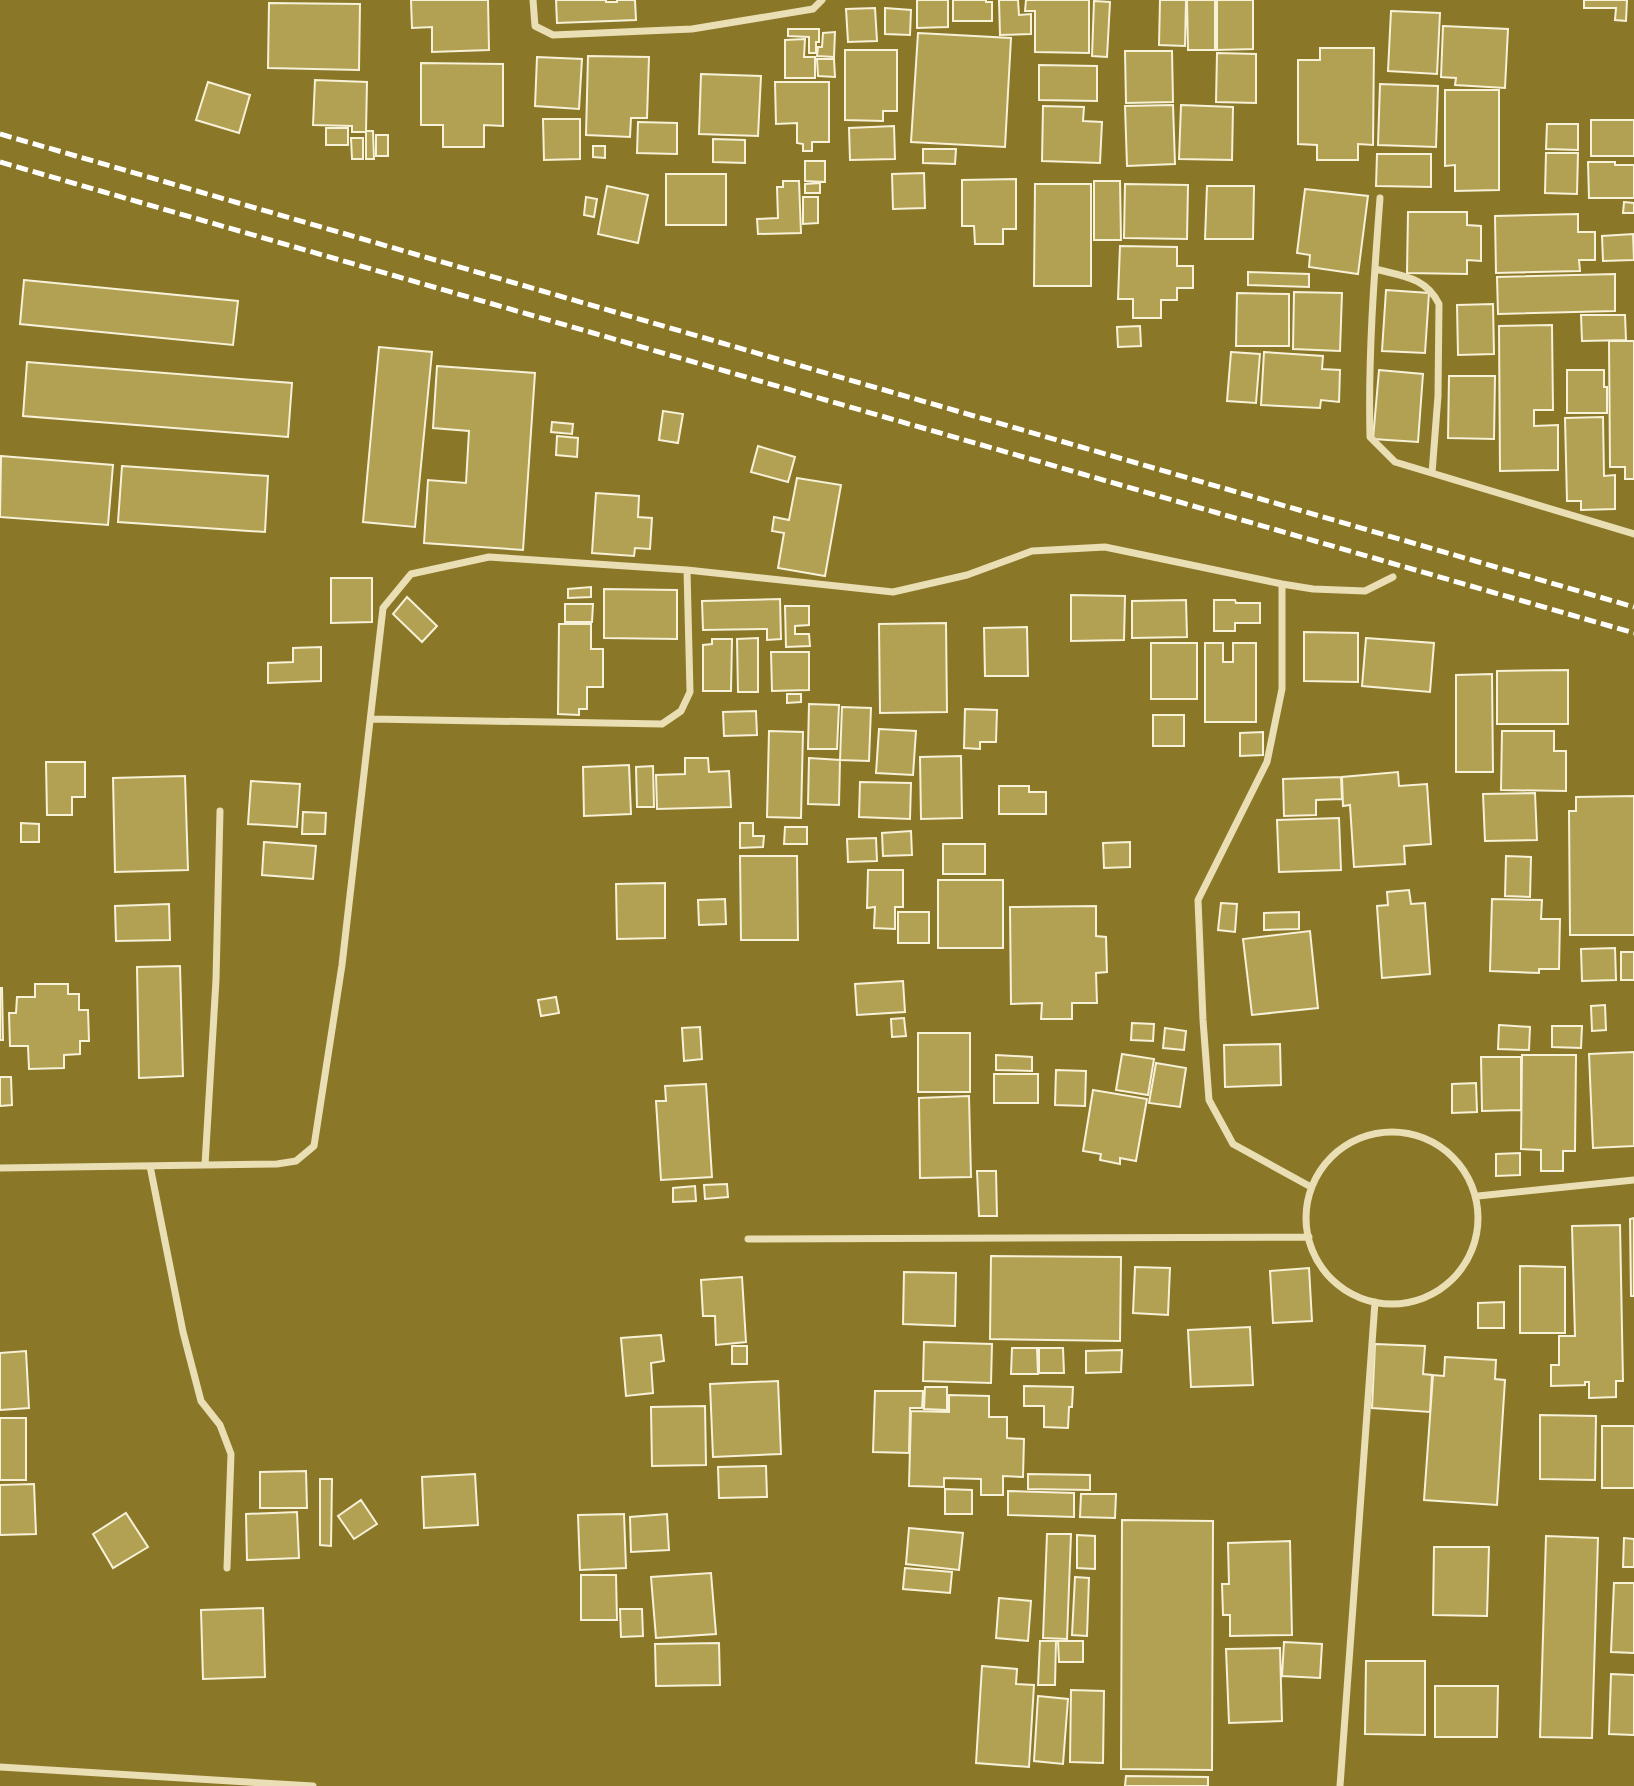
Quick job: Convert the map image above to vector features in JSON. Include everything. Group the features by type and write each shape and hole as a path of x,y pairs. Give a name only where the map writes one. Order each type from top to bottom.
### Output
{"street":[{"path":"533,0 535,26 554,35 692,29 813,9 822,0"},
{"path":"1380,198 1369,400 1370,437 1395,462 1634,534"},
{"path":"1375,270 1413,279 1433,290 1439,304 1438,396 1432,473"},
{"path":"0,1168 277,1164 296,1161 314,1146 342,965 383,608 411,574 489,557 687,570 893,592 967,575 1032,551 1105,547 1313,589 1365,591 1392,577"},
{"path":"371,719 662,724 681,711 690,692 687,570"},
{"path":"1282,584 1282,689 1266,762 1198,900 1203,1020 1209,1100 1233,1144 1311,1187"},
{"path":"205,1166 216,980 220,811"},
{"path":"1390,1131 1423,1136 1452,1155 1478,1196 1473,1249 1456,1278 1428,1298 1395,1305 1362,1300 1333,1282 1314,1254 1306,1220 1311,1187 1329,1158 1357,1139 1390,1131"},
{"path":"150,1166 183,1332 201,1401 220,1425 231,1454 228,1568"},
{"path":"1478,1196 1634,1180"},
{"path":"748,1239 1309,1237"},
{"path":"1340,1786 1375,1302"},
{"path":"0,1768 313,1786"}],"building":[{"path":"411,0 488,0 489,50 432,52 432,27 412,28"},
{"path":"556,0 635,0 636,20 557,23"},
{"path":"917,0 948,0 948,27 917,28"},
{"path":"953,0 992,2 992,21 953,21"},
{"path":"999,0 1018,0 1019,15 1031,14 1031,34 1000,35"},
{"path":"1026,0 1089,0 1089,53 1035,52 1035,11 1025,11"},
{"path":"1160,0 1186,0 1185,46 1159,45"},
{"path":"1187,0 1215,0 1215,50 1188,50"},
{"path":"1217,0 1253,0 1253,49 1217,50"},
{"path":"1584,0 1627,0 1626,21 1615,20 1616,8 1584,8"},
{"path":"1094,1 1110,2 1107,57 1092,56"},
{"path":"269,3 360,4 359,70 268,68"},
{"path":"875,8 877,41 848,42 846,9"},
{"path":"885,8 911,10 910,35 885,34"},
{"path":"1391,11 1440,13 1437,74 1388,71"},
{"path":"1443,26 1508,29 1505,88 1455,85 1456,78 1441,77"},
{"path":"788,29 819,29 816,53 809,53 809,37 788,36"},
{"path":"835,32 834,57 817,56 818,47 822,47 823,33"},
{"path":"918,33 1011,38 1005,147 911,142"},
{"path":"805,39 804,57 815,57 815,78 785,78 785,40"},
{"path":"1320,48 1374,48 1373,145 1358,144 1358,160 1317,160 1317,145 1298,144 1298,60 1320,60"},
{"path":"845,50 897,50 897,111 883,111 883,121 845,120"},
{"path":"1125,51 1172,51 1173,102 1126,103"},
{"path":"1217,53 1256,54 1256,103 1216,102"},
{"path":"588,56 649,57 647,118 631,118 630,137 586,135"},
{"path":"537,57 582,59 579,109 535,106"},
{"path":"817,59 834,59 835,77 818,76"},
{"path":"421,63 503,64 503,126 484,125 484,147 443,147 443,125 421,125"},
{"path":"1039,65 1097,66 1097,101 1039,100"},
{"path":"701,74 761,76 758,136 699,134"},
{"path":"315,80 367,82 366,132 352,132 352,126 313,125"},
{"path":"208,82 250,95 239,133 196,120"},
{"path":"775,82 829,82 829,142 812,142 812,151 803,151 803,144 797,143 797,123 776,124"},
{"path":"1380,84 1438,86 1436,147 1378,145"},
{"path":"1445,90 1499,90 1499,190 1455,191 1455,165 1445,166"},
{"path":"1173,105 1175,164 1127,166 1125,106"},
{"path":"1181,105 1233,107 1232,160 1179,159"},
{"path":"1043,106 1084,107 1083,121 1102,122 1100,163 1042,161"},
{"path":"543,119 580,119 580,159 544,160"},
{"path":"1591,120 1634,120 1634,156 1591,156"},
{"path":"638,122 677,123 677,154 637,153"},
{"path":"1547,124 1578,124 1578,150 1546,149"},
{"path":"894,126 895,159 850,160 849,128"},
{"path":"326,128 348,128 348,145 326,145"},
{"path":"366,131 373,131 374,159 366,159"},
{"path":"376,135 388,135 388,156 376,156"},
{"path":"351,138 363,138 363,159 352,159"},
{"path":"713,139 745,140 745,163 713,162"},
{"path":"593,146 605,146 605,158 593,157"},
{"path":"923,149 956,149 955,164 923,163"},
{"path":"1546,153 1578,153 1577,194 1545,193"},
{"path":"1377,154 1431,154 1431,187 1376,186"},
{"path":"805,161 825,161 825,182 805,181"},
{"path":"1588,162 1634,165 1634,198 1589,198"},
{"path":"924,173 925,208 893,209 892,174"},
{"path":"666,174 726,174 726,225 666,225"},
{"path":"1016,179 1016,229 1003,229 1003,244 975,244 974,226 962,226 962,180"},
{"path":"783,181 799,181 801,233 758,234 757,219 778,218 777,187 783,187"},
{"path":"1094,181 1120,181 1121,240 1094,240"},
{"path":"820,183 820,193 805,193 805,184"},
{"path":"1035,184 1091,184 1091,286 1034,286"},
{"path":"1125,184 1188,185 1187,239 1124,238"},
{"path":"607,186 648,195 638,243 598,234"},
{"path":"1207,186 1254,186 1253,239 1205,239"},
{"path":"1305,189 1368,196 1358,274 1309,267 1310,255 1297,253"},
{"path":"586,197 597,199 594,217 584,215"},
{"path":"803,197 818,197 818,223 803,224"},
{"path":"1624,202 1634,203 1634,213 1623,213"},
{"path":"1408,212 1467,212 1467,225 1481,226 1481,261 1467,260 1467,274 1407,273"},
{"path":"1578,214 1578,232 1595,232 1595,260 1579,260 1580,271 1496,273 1495,216"},
{"path":"1633,234 1634,260 1603,261 1602,236"},
{"path":"1120,246 1177,247 1177,266 1193,266 1193,288 1177,288 1177,300 1161,300 1161,318 1133,318 1133,299 1118,299"},
{"path":"1248,272 1309,274 1309,287 1248,285"},
{"path":"1615,274 1615,311 1498,314 1497,277"},
{"path":"24,280 238,301 233,345 20,324"},
{"path":"1386,290 1429,293 1425,353 1382,351"},
{"path":"1294,292 1342,293 1340,351 1293,349"},
{"path":"1237,293 1289,294 1289,346 1236,346"},
{"path":"1493,304 1494,354 1458,355 1457,305"},
{"path":"1581,315 1625,315 1626,340 1582,341"},
{"path":"1552,325 1553,410 1534,410 1534,426 1558,425 1558,470 1500,471 1499,326"},
{"path":"1140,326 1141,346 1118,347 1117,327"},
{"path":"1609,341 1634,341 1634,479 1625,479 1625,467 1610,467"},
{"path":"379,347 432,352 415,527 363,522"},
{"path":"1231,352 1260,354 1256,403 1227,401"},
{"path":"1264,352 1323,356 1322,369 1340,370 1339,402 1321,400 1320,408 1261,405"},
{"path":"27,362 292,383 288,437 23,416"},
{"path":"437,366 535,373 523,550 424,543 428,480 466,483 469,431 433,428"},
{"path":"1379,370 1423,374 1418,442 1373,439"},
{"path":"1567,370 1604,370 1607,413 1567,413"},
{"path":"1449,376 1495,376 1494,439 1448,438"},
{"path":"663,411 683,414 678,443 659,440"},
{"path":"1603,417 1604,476 1615,475 1615,509 1581,510 1581,501 1567,501 1565,418"},
{"path":"552,422 573,424 572,434 551,432"},
{"path":"557,436 578,438 577,457 556,455"},
{"path":"758,446 795,457 788,482 751,472"},
{"path":"1,456 113,465 108,525 0,517"},
{"path":"122,466 268,476 265,532 118,522"},
{"path":"797,478 841,485 825,576 778,568 784,533 772,531 774,517 789,520"},
{"path":"596,493 639,496 638,517 652,518 650,549 635,548 634,556 592,553"},
{"path":"331,578 372,578 372,622 331,623"},
{"path":"591,587 591,597 568,598 568,589"},
{"path":"604,589 677,590 677,639 604,638"},
{"path":"1071,595 1125,596 1124,640 1071,641"},
{"path":"407,597 437,626 422,642 393,614"},
{"path":"780,599 781,639 767,640 767,629 703,630 702,601"},
{"path":"1186,600 1187,637 1132,638 1132,601"},
{"path":"1214,600 1260,603 1260,623 1235,623 1235,631 1214,631"},
{"path":"565,604 593,604 592,622 565,622"},
{"path":"785,606 809,606 809,625 795,626 795,634 809,634 810,646 786,647"},
{"path":"946,623 947,712 880,713 879,624"},
{"path":"559,624 591,624 591,649 603,649 603,687 587,687 587,709 579,709 579,715 558,714"},
{"path":"1027,627 1028,676 985,676 984,628"},
{"path":"1304,632 1358,633 1358,682 1304,681"},
{"path":"758,638 758,692 738,692 737,639"},
{"path":"1366,638 1434,643 1430,692 1362,686"},
{"path":"712,639 732,639 731,691 703,691 703,645 712,644"},
{"path":"1151,643 1197,643 1197,699 1151,699"},
{"path":"1205,643 1223,643 1223,662 1233,662 1233,643 1256,643 1256,722 1205,722"},
{"path":"321,647 321,681 268,683 268,663 293,662 293,648"},
{"path":"771,652 809,652 809,690 772,691"},
{"path":"1568,670 1568,724 1497,724 1497,671"},
{"path":"1492,674 1493,772 1456,772 1456,675"},
{"path":"787,694 801,694 801,702 787,703"},
{"path":"809,704 839,705 837,749 808,749"},
{"path":"842,707 871,708 869,761 840,760"},
{"path":"965,709 997,710 996,742 980,742 980,749 964,748"},
{"path":"756,711 757,735 724,736 723,712"},
{"path":"1153,715 1184,715 1184,746 1153,746"},
{"path":"879,729 916,731 913,775 876,773"},
{"path":"769,731 803,732 801,818 767,817"},
{"path":"1502,731 1554,731 1554,751 1566,751 1566,791 1501,790"},
{"path":"1263,732 1263,755 1240,756 1240,733"},
{"path":"961,756 962,818 921,819 920,757"},
{"path":"685,758 708,758 709,772 729,771 731,807 657,809 656,775 685,774"},
{"path":"809,758 840,760 839,805 808,804"},
{"path":"46,762 85,762 85,797 72,797 72,815 47,815"},
{"path":"629,765 631,814 584,816 583,767"},
{"path":"653,766 654,807 637,807 636,767"},
{"path":"1398,772 1399,786 1427,784 1431,844 1404,846 1405,864 1354,867 1350,805 1343,806 1342,777"},
{"path":"185,776 188,870 115,872 113,778"},
{"path":"1341,777 1342,799 1316,800 1316,815 1284,816 1283,779"},
{"path":"251,781 300,784 297,827 248,824"},
{"path":"860,782 911,783 910,819 859,817"},
{"path":"999,786 1029,786 1029,792 1046,792 1046,814 999,814"},
{"path":"1535,793 1537,840 1485,841 1483,794"},
{"path":"1634,796 1634,935 1570,935 1569,811 1576,811 1576,797"},
{"path":"303,812 326,813 325,834 302,834"},
{"path":"1339,818 1341,870 1279,872 1277,820"},
{"path":"21,823 39,824 39,842 21,842"},
{"path":"740,823 753,823 753,836 764,836 763,847 740,848"},
{"path":"785,827 807,827 807,844 784,844"},
{"path":"911,831 912,855 883,856 882,833"},
{"path":"876,838 877,861 848,862 847,839"},
{"path":"264,842 316,846 313,879 262,875"},
{"path":"1130,842 1130,867 1104,868 1103,843"},
{"path":"943,844 985,844 985,874 943,874"},
{"path":"740,856 797,856 798,940 741,940"},
{"path":"1506,856 1531,857 1530,897 1505,896"},
{"path":"868,870 903,870 903,907 895,907 895,929 874,928 875,907 867,908"},
{"path":"938,880 1003,880 1003,948 938,948"},
{"path":"665,883 665,938 617,939 616,884"},
{"path":"1409,890 1411,904 1425,903 1430,974 1382,978 1377,906 1388,905 1387,892"},
{"path":"725,899 726,924 699,925 698,900"},
{"path":"1492,899 1542,900 1541,919 1560,919 1559,969 1539,969 1539,973 1490,971"},
{"path":"1221,903 1237,904 1235,932 1218,930"},
{"path":"169,904 170,940 116,941 115,906"},
{"path":"1096,906 1096,936 1106,937 1107,972 1096,973 1097,1003 1072,1003 1072,1019 1041,1019 1042,1003 1011,1004 1010,907"},
{"path":"898,912 929,912 929,943 898,943"},
{"path":"1299,912 1299,929 1264,930 1264,913"},
{"path":"1310,931 1318,1008 1252,1015 1243,939"},
{"path":"1615,948 1616,980 1582,981 1581,949"},
{"path":"1621,952 1634,952 1634,980 1621,980"},
{"path":"180,966 183,1076 139,1078 137,967"},
{"path":"903,981 905,1012 857,1015 855,984"},
{"path":"35,984 68,984 68,994 79,994 79,1010 88,1010 89,1041 80,1041 80,1054 64,1055 64,1068 29,1069 28,1046 10,1046 9,1013 16,1013 17,997 35,997"},
{"path":"2,988 3,1040 0,1040"},
{"path":"556,997 559,1013 541,1016 538,1000"},
{"path":"1605,1005 1606,1030 1592,1031 1591,1006"},
{"path":"904,1018 906,1036 892,1037 891,1019"},
{"path":"1132,1023 1154,1024 1153,1041 1131,1040"},
{"path":"1499,1025 1530,1027 1529,1050 1498,1049"},
{"path":"1552,1026 1582,1026 1581,1048 1552,1047"},
{"path":"700,1027 702,1059 684,1061 682,1028"},
{"path":"1165,1028 1186,1031 1184,1050 1163,1048"},
{"path":"918,1033 970,1033 970,1092 918,1092"},
{"path":"1280,1044 1281,1085 1225,1087 1224,1045"},
{"path":"1634,1052 1634,1146 1593,1148 1589,1054"},
{"path":"1122,1054 1154,1059 1148,1095 1116,1090"},
{"path":"996,1055 1032,1057 1032,1071 996,1070"},
{"path":"1522,1055 1576,1055 1575,1151 1563,1151 1563,1171 1541,1171 1541,1150 1521,1149"},
{"path":"1481,1057 1521,1057 1521,1110 1482,1111"},
{"path":"1156,1063 1186,1068 1180,1107 1149,1103"},
{"path":"1056,1070 1086,1071 1085,1106 1055,1105"},
{"path":"994,1074 1038,1074 1038,1103 994,1103"},
{"path":"0,1077 11,1077 12,1105 0,1106"},
{"path":"1476,1083 1477,1112 1452,1113 1452,1084"},
{"path":"706,1084 712,1177 661,1180 656,1101 666,1101 665,1086"},
{"path":"1093,1090 1147,1099 1136,1161 1120,1158 1120,1164 1100,1160 1101,1154 1083,1151"},
{"path":"969,1096 971,1177 920,1178 919,1098"},
{"path":"1520,1153 1520,1175 1496,1176 1496,1154"},
{"path":"977,1171 996,1171 997,1216 979,1216"},
{"path":"727,1184 728,1197 705,1199 704,1185"},
{"path":"695,1186 696,1201 673,1202 673,1188"},
{"path":"1634,1218 1634,1296 1631,1296 1630,1219"},
{"path":"1620,1225 1623,1381 1616,1381 1616,1397 1589,1398 1589,1382 1585,1382 1585,1385 1551,1386 1551,1365 1559,1365 1559,1336 1575,1336 1572,1226"},
{"path":"991,1256 1121,1257 1120,1341 990,1339"},
{"path":"1520,1266 1565,1267 1565,1333 1520,1333"},
{"path":"1135,1267 1170,1268 1168,1315 1133,1313"},
{"path":"1309,1268 1312,1321 1273,1323 1270,1271"},
{"path":"904,1272 956,1273 955,1326 903,1324"},
{"path":"742,1277 746,1342 716,1345 715,1316 703,1316 701,1280"},
{"path":"1504,1302 1504,1328 1478,1328 1478,1303"},
{"path":"1250,1327 1253,1385 1191,1387 1188,1330"},
{"path":"661,1335 664,1361 651,1363 653,1393 626,1396 621,1338"},
{"path":"924,1342 992,1344 991,1383 923,1381"},
{"path":"1375,1344 1425,1346 1423,1374 1432,1375 1430,1412 1372,1408"},
{"path":"732,1346 747,1346 747,1364 732,1364"},
{"path":"1012,1348 1037,1348 1038,1374 1011,1374"},
{"path":"1039,1348 1063,1348 1064,1373 1039,1373"},
{"path":"1122,1350 1121,1372 1086,1373 1086,1351"},
{"path":"26,1351 29,1408 0,1410 0,1353"},
{"path":"1445,1357 1496,1360 1495,1379 1505,1380 1497,1505 1424,1500 1433,1375 1444,1376"},
{"path":"778,1381 781,1454 713,1457 710,1384"},
{"path":"1024,1386 1073,1387 1068,1428 1044,1427 1044,1406 1024,1406"},
{"path":"925,1387 947,1387 947,1410 924,1409"},
{"path":"875,1391 923,1391 922,1408 910,1408 909,1453 873,1452"},
{"path":"949,1395 989,1396 989,1417 1007,1417 1007,1438 1024,1439 1023,1477 1003,1476 1003,1495 981,1495 981,1479 944,1478 944,1487 909,1486 911,1411 949,1412"},
{"path":"705,1406 706,1465 652,1466 651,1407"},
{"path":"1540,1415 1596,1416 1595,1480 1540,1479"},
{"path":"0,1418 26,1418 26,1480 0,1480"},
{"path":"1602,1426 1634,1426 1634,1488 1602,1488"},
{"path":"766,1466 767,1497 719,1498 718,1467"},
{"path":"306,1471 307,1508 260,1508 260,1472"},
{"path":"475,1474 478,1525 424,1528 422,1477"},
{"path":"1028,1474 1090,1475 1090,1490 1028,1489"},
{"path":"320,1479 332,1479 331,1546 320,1545"},
{"path":"34,1484 36,1534 0,1535 0,1485"},
{"path":"945,1489 972,1490 972,1514 945,1514"},
{"path":"1008,1491 1074,1493 1074,1517 1008,1515"},
{"path":"1081,1494 1116,1494 1115,1518 1080,1517"},
{"path":"361,1500 377,1524 354,1539 338,1516"},
{"path":"297,1512 299,1558 247,1560 246,1514"},
{"path":"126,1513 148,1547 113,1568 93,1534"},
{"path":"624,1514 626,1568 580,1570 578,1515"},
{"path":"667,1514 669,1550 631,1552 630,1517"},
{"path":"1122,1520 1213,1521 1212,1770 1121,1769"},
{"path":"909,1528 963,1533 959,1570 906,1564"},
{"path":"1047,1534 1071,1534 1067,1639 1043,1638"},
{"path":"1077,1535 1095,1536 1095,1569 1077,1568"},
{"path":"1546,1536 1598,1538 1592,1738 1540,1737"},
{"path":"1624,1538 1634,1539 1634,1567 1623,1567"},
{"path":"1290,1541 1292,1635 1230,1636 1230,1615 1223,1615 1222,1584 1229,1584 1228,1543"},
{"path":"1434,1547 1489,1547 1487,1616 1433,1615"},
{"path":"905,1568 952,1572 950,1593 903,1589"},
{"path":"711,1573 716,1634 656,1638 651,1577"},
{"path":"581,1575 616,1575 617,1620 581,1620"},
{"path":"1075,1577 1089,1578 1087,1636 1072,1635"},
{"path":"1614,1583 1634,1583 1634,1653 1611,1652"},
{"path":"999,1598 1031,1601 1028,1641 996,1638"},
{"path":"263,1608 265,1677 203,1679 201,1610"},
{"path":"620,1609 642,1609 643,1636 621,1637"},
{"path":"1040,1641 1056,1641 1055,1685 1038,1685"},
{"path":"1058,1641 1083,1641 1083,1662 1059,1662"},
{"path":"1284,1642 1322,1644 1320,1678 1282,1676"},
{"path":"719,1643 720,1685 656,1686 655,1644"},
{"path":"1280,1648 1282,1721 1229,1723 1226,1649"},
{"path":"1366,1661 1425,1661 1425,1735 1365,1734"},
{"path":"982,1666 1017,1669 1016,1684 1034,1685 1029,1767 976,1763"},
{"path":"1611,1674 1634,1675 1634,1735 1609,1734"},
{"path":"1435,1686 1498,1686 1497,1737 1435,1737"},
{"path":"1071,1690 1104,1691 1103,1763 1070,1762"},
{"path":"1038,1696 1068,1699 1063,1764 1034,1761"},
{"path":"1126,1776 1208,1777 1208,1786 1125,1786"}],"railway":[{"path":"0,134 1634,607"},
{"path":"0,162 1634,633"}]}
